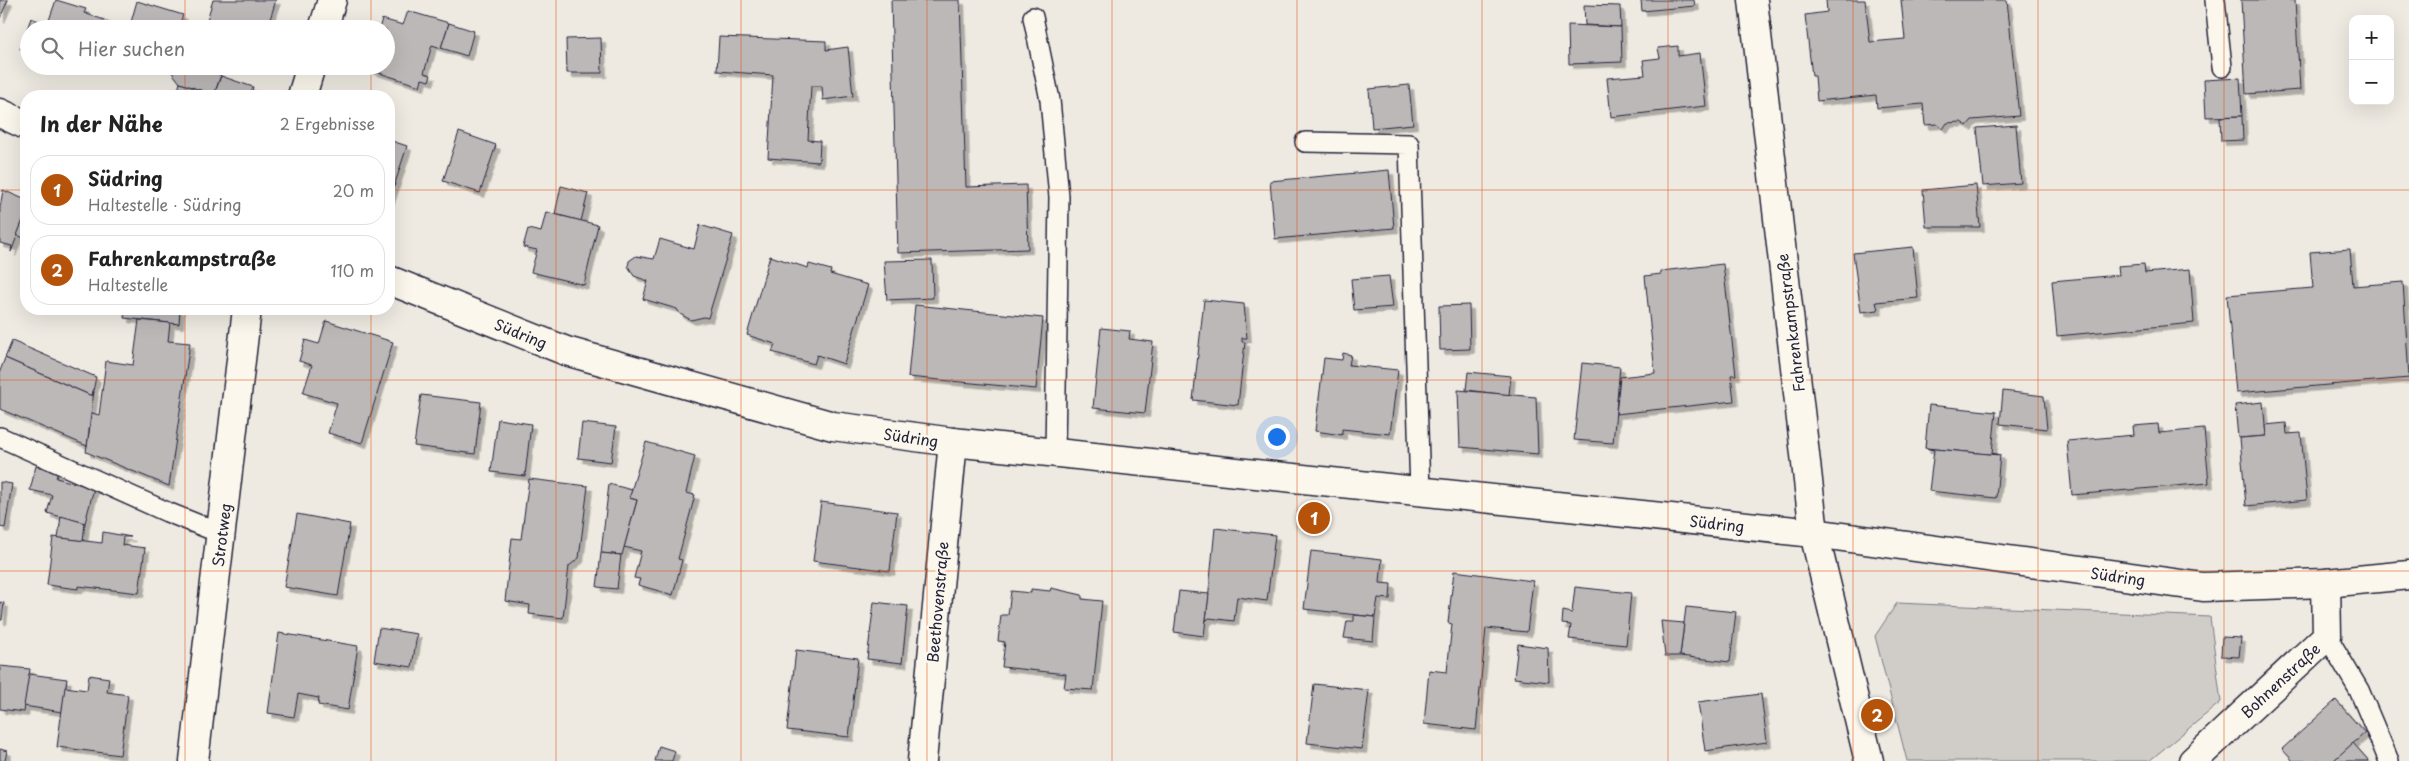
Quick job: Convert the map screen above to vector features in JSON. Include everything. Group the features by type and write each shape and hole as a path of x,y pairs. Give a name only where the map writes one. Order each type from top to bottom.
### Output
{"street":[{"path":"326,20 332,0"},
{"name":"Fahrenkampstraße","path":"1753,0 1814,534 1869,761"},
{"path":"304,90 308,75"},
{"path":"0,113 20,122"},
{"name":"Südring","path":"395,282 566,351 833,426 952,442 1814,534 2203,587 2326,583 2409,575"},
{"name":"Strotweg","path":"194,761 246,315"},
{"name":"Beethovenstraße","path":"922,761 952,442"},
{"name":"Bohnenstraße","path":"2193,761 2328,636 2326,583"}],"lane":[{"path":"2215,0 2222,67"},
{"path":"1033,17 1050,100 1059,197 1055,453"},
{"path":"1305,142 1409,144 1420,492"},
{"path":"0,436 167,512 222,534"},
{"path":"2328,636 2358,690 2390,761"}],"shaded area":[{"path":"1897,603 2210,617 2221,702 2149,761 1907,761 1875,636"}],"building":[{"path":"0,0 8,0 0,18"},
{"path":"56,0 86,9 84,13 104,20 49,20"},
{"path":"213,0 276,0 270,20 207,20"},
{"path":"891,0 960,0 966,187 1026,185 1028,249 898,253"},
{"path":"1641,0 1694,0 1695,6 1642,11"},
{"path":"1826,0 1865,0 1870,42 1905,39 1901,0 2007,0 2019,116 1972,120 1967,126 1961,122 1947,123 1943,129 1937,124 1925,125 1923,104 1877,108 1876,95 1817,101 1805,15 1827,12"},
{"path":"2241,0 2295,0 2300,90 2246,94"},
{"path":"137,1 183,15 181,20 132,20"},
{"path":"1584,5 1620,6 1621,27 1585,25"},
{"path":"408,11 449,23 441,48 432,45 424,73 431,75 429,81 422,79 420,86 386,75 395,75 395,23 403,25"},
{"path":"449,23 474,31 467,56 441,48"},
{"path":"1568,25 1621,27 1622,62 1569,64"},
{"path":"719,37 826,41 826,50 848,47 853,96 823,100 822,86 811,86 808,140 820,141 819,162 768,158 773,75 717,71"},
{"path":"601,38 602,73 567,73 566,39"},
{"path":"1678,46 1678,56 1700,53 1706,106 1611,117 1607,78 1645,75 1643,60 1660,58 1658,48"},
{"path":"174,75 221,75 216,90 200,90 180,83"},
{"path":"221,76 253,87 252,90 216,90"},
{"path":"2240,78 2242,116 2206,117 2204,80"},
{"path":"180,83 200,90 178,90"},
{"path":"1409,85 1413,124 1372,128 1369,89"},
{"path":"2242,116 2243,140 2221,141 2220,117"},
{"path":"2016,125 2021,183 1983,186 1977,128"},
{"path":"459,132 496,145 480,193 443,181"},
{"path":"395,142 407,146 395,183"},
{"path":"1389,170 1394,228 1275,239 1270,181"},
{"path":"1976,185 1980,227 1926,227 1923,190"},
{"path":"561,186 588,193 581,221 555,214"},
{"path":"3,190 20,197 20,229 11,252 12,246 0,243 0,208"},
{"path":"546,212 598,225 584,285 531,272 537,250 523,247 528,229 541,232"},
{"path":"700,225 733,235 708,318 691,320 680,314 677,309 643,299 648,281 634,276 628,266 629,261 636,256 654,259 660,239 694,249"},
{"path":"1913,247 1918,298 1876,302 1878,310 1861,312 1853,253"},
{"path":"2350,249 2353,286 2403,282 2409,378 2236,393 2227,295 2313,288 2310,252"},
{"path":"770,256 808,268 809,264 831,270 830,274 868,285 844,364 817,355 814,364 772,352 775,344 747,335"},
{"path":"932,260 933,298 887,300 884,261"},
{"path":"1723,264 1736,375 1731,375 1734,401 1616,414 1620,377 1655,373 1645,276 1661,274 1661,271"},
{"path":"2144,264 2145,273 2190,269 2194,323 2057,336 2052,281 2119,275 2118,266"},
{"path":"1389,276 1393,307 1354,310 1351,279"},
{"path":"1204,300 1244,304 1247,338 1242,338 1242,342 1245,342 1238,405 1193,400"},
{"path":"915,305 1043,318 1036,389 908,377"},
{"path":"1469,305 1470,349 1440,350 1439,306"},
{"path":"124,315 180,315 179,324 124,318"},
{"path":"139,320 170,323 168,341 190,343 169,486 86,452 92,413 99,415 106,361 133,365"},
{"path":"326,321 393,342 362,443 328,433 337,403 303,393 312,365 299,361 305,340 319,344"},
{"path":"1101,328 1130,331 1129,339 1153,342 1145,413 1093,408"},
{"path":"12,341 96,377 92,396 5,358"},
{"path":"1343,353 1351,355 1349,365 1398,370 1390,434 1342,429 1342,435 1315,431 1324,358 1342,360"},
{"path":"5,358 92,396 94,391 87,446 0,409 0,371"},
{"path":"1582,363 1620,367 1613,443 1574,440"},
{"path":"1468,372 1511,376 1509,395 1466,390"},
{"path":"1458,390 1536,397 1538,454 1460,447"},
{"path":"2003,391 2044,396 2047,429 2000,424"},
{"path":"421,395 481,402 475,454 414,446"},
{"path":"2263,402 2266,436 2238,438 2235,405"},
{"path":"1929,405 1996,412 1992,453 2000,455 1925,448"},
{"path":"498,419 531,424 525,476 491,472"},
{"path":"582,423 616,427 611,462 578,458"},
{"path":"2286,423 2287,434 2301,433 2307,500 2246,506 2240,438 2266,436 2265,425"},
{"path":"2158,424 2159,433 2204,429 2209,483 2072,495 2067,441 2134,435 2133,426"},
{"path":"646,442 695,456 686,493 695,495 678,559 682,560 673,595 638,585 640,579 634,578 641,551 624,547 637,500 629,498"},
{"path":"1925,448 2000,455 1996,498 1929,491 1934,450"},
{"path":"36,466 58,472 56,478 94,488 85,523 47,513 52,495 30,490"},
{"path":"529,479 588,486 579,558 569,566 563,618 529,614 530,605 505,601 512,538 521,539"},
{"path":"0,482 12,484 5,528 0,527"},
{"path":"609,484 632,490 629,498 637,500 622,555 601,553"},
{"path":"821,502 897,512 890,571 813,561"},
{"path":"297,514 350,524 338,596 284,587"},
{"path":"61,516 85,523 83,541 58,538"},
{"path":"1215,528 1275,535 1267,601 1237,597 1234,621 1209,618 1206,621"},
{"path":"103,532 131,537 123,537 122,545 145,548 139,593 78,586 78,589 47,585 53,537 102,543"},
{"path":"1311,551 1382,559 1380,583 1391,584 1390,599 1378,598 1375,617 1304,609"},
{"path":"601,553 621,555 617,589 597,587"},
{"path":"1454,571 1533,581 1527,632 1486,628 1476,730 1424,724 1429,670 1447,672 1452,624 1448,623"},
{"path":"1575,587 1631,593 1626,645 1569,639 1571,625 1562,624 1563,611 1572,613"},
{"path":"1051,588 1082,595 1082,599 1102,601 1093,690 1064,688 1066,674 1002,667 1005,642 998,641 1001,615 1008,615 1011,591 1031,593 1031,589 1050,591"},
{"path":"1179,591 1209,594 1204,636 1174,632"},
{"path":"0,602 4,603 2,620 0,620"},
{"path":"874,602 908,606 902,663 867,659"},
{"path":"1686,607 1736,612 1730,662 1680,656"},
{"path":"1354,615 1375,617 1373,641 1344,638 1347,621 1354,621"},
{"path":"1661,621 1684,623 1680,656 1665,656"},
{"path":"379,628 417,634 412,667 374,661"},
{"path":"279,633 358,646 348,710 318,705 319,698 298,694 294,717 268,713"},
{"path":"2222,637 2241,638 2239,657 2221,656"},
{"path":"1518,644 1548,648 1549,682 1514,678"},
{"path":"796,650 858,658 849,737 787,730"},
{"path":"0,666 30,669 24,712 0,709"},
{"path":"29,674 67,679 62,712 24,706"},
{"path":"89,675 109,678 107,692 128,695 120,755 57,747 65,687 87,690"},
{"path":"1314,684 1369,690 1362,749 1307,743"},
{"path":"1761,694 1767,742 1705,751 1698,702"},
{"path":"2336,700 2365,733 2333,761 2293,761 2282,749"},
{"path":"2353,743 2369,761 2333,761"},
{"path":"659,746 675,751 672,761 655,761"},
{"path":"0,749 7,751 5,761 0,761"}],"place":[{"name":"Südring","path":"1314,518"},
{"name":"Fahrenkampstraße","path":"1877,715"}]}
